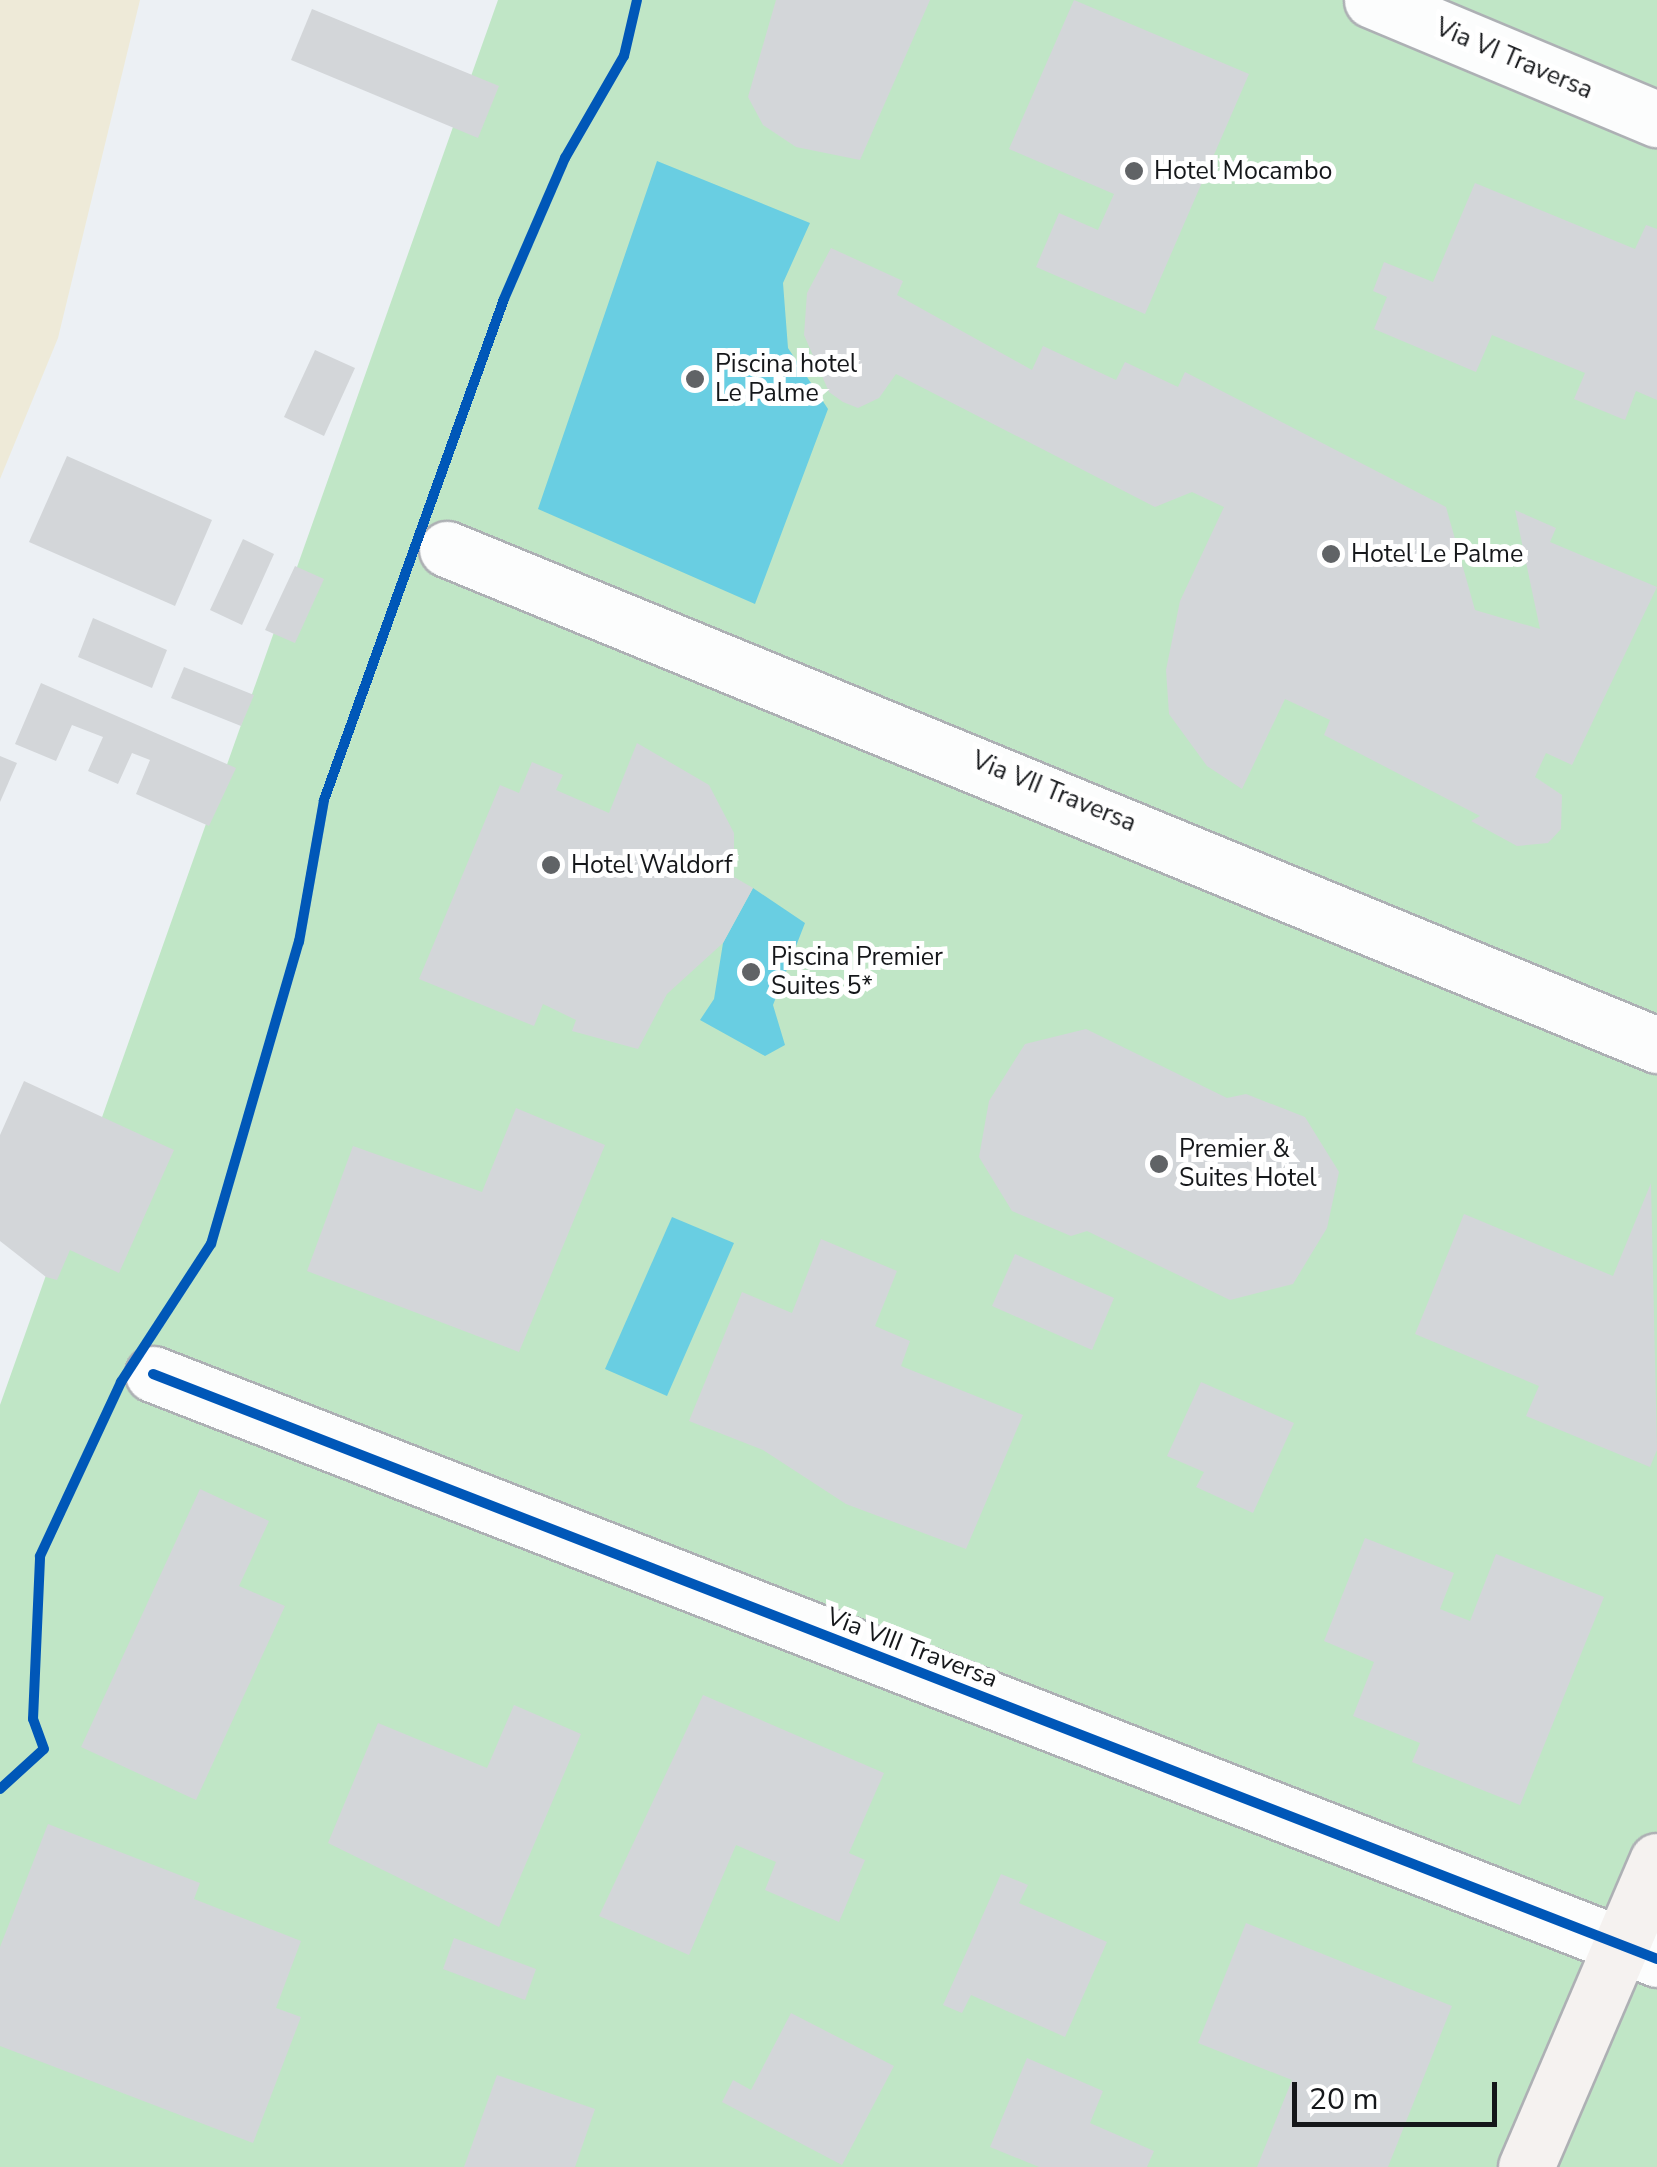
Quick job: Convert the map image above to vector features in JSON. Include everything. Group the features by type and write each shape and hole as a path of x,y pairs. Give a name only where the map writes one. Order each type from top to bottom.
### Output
{"street":[{"name":"Via VI Traversa","path":"1372,0 1657,119"},
{"name":"Via VII Traversa","path":"448,549 1657,1045"},
{"name":"Via VIII Traversa","path":"153,1374 1639,1952"},
{"path":"1526,2167 1639,1952 1657,1862"}],"green space":[{"path":"498,0 1657,0 1657,2167 0,2167 0,1405"}],"sand":[{"path":"0,0 140,0 58,338 0,479"}],"water":[{"name":"Piscina hotel Le Palme","path":"657,161 810,223 783,283 788,348 828,409 755,604 538,509"},
{"name":"Piscina Premier Suites 5*","path":"753,888 805,923 773,1005 785,1045 765,1056 700,1020 714,999 723,943"},
{"path":"672,1217 734,1243 667,1396 605,1369"}],"building":[{"path":"776,0 930,0 860,160 796,147 763,125 748,97"},
{"name":"Hotel Mocambo","path":"1074,0 1249,74 1145,314 1036,267 1059,213 1098,230 1114,194 1009,149"},
{"path":"312,9 499,86 478,138 291,60"},
{"path":"1475,183 1635,249 1646,225 1657,229 1657,400 1636,391 1625,420 1574,399 1585,373 1492,335 1476,372 1374,329 1387,297 1373,291 1384,262 1433,282"},
{"name":"Hotel Le Palme","path":"831,248 903,281 897,295 1032,370 1043,346 1116,380 1125,362 1178,387 1185,372 1446,507 1475,610 1540,629 1515,510 1556,528 1550,542 1657,587 1572,765 1546,753 1535,777 1562,795 1561,829 1548,843 1517,846 1471,821 1480,816 1324,735 1330,720 1285,699 1242,789 1207,766 1169,714 1166,670 1180,601 1224,507 1192,492 1155,507 896,374 879,398 858,408 843,402 829,392 804,335 807,293"},
{"path":"315,350 355,368 324,436 284,417"},
{"path":"67,456 212,520 175,606 29,542"},
{"path":"243,539 274,554 242,625 210,610"},
{"path":"295,566 324,579 295,643 265,630"},
{"path":"93,618 167,650 152,688 78,657"},
{"path":"184,667 254,695 241,726 171,698"},
{"path":"41,683 236,768 209,826 136,794 150,760 132,753 118,784 88,771 103,737 72,725 56,761 15,744"},
{"path":"637,743 709,785 734,833 734,877 753,888 723,943 667,994 638,1049 572,1031 576,1020 543,1004 534,1026 419,979 500,785 519,793 532,762 563,775 556,790 609,813"},
{"path":"0,756 17,763 0,802"},
{"name":"Premier & Suites Hotel","path":"1086,1029 1227,1098 1246,1094 1305,1117 1339,1172 1327,1228 1293,1284 1230,1300 1087,1231 1071,1236 1012,1211 979,1157 989,1101 1025,1044"},
{"path":"24,1081 174,1150 119,1273 70,1250 57,1280 46,1277 0,1241 0,1135"},
{"path":"516,1108 605,1145 519,1352 307,1271 353,1146 482,1192"},
{"path":"1651,1183 1657,1450 1650,1467 1526,1416 1539,1386 1415,1334 1464,1214 1613,1276"},
{"path":"821,1239 897,1271 875,1326 910,1341 901,1366 1023,1415 966,1549 846,1504 763,1450 689,1421 742,1292 792,1313"},
{"path":"1015,1254 1114,1298 1092,1350 992,1306"},
{"path":"1201,1382 1294,1423 1253,1513 1196,1487 1204,1472 1167,1456"},
{"path":"200,1489 269,1521 239,1586 285,1606 196,1800 81,1747"},
{"path":"1365,1538 1454,1573 1440,1609 1470,1621 1496,1554 1604,1597 1520,1805 1412,1762 1420,1743 1353,1716 1374,1662 1324,1641"},
{"path":"703,1695 884,1773 849,1853 865,1860 839,1922 765,1890 776,1862 736,1845 689,1955 599,1916"},
{"path":"514,1705 581,1734 499,1927 328,1843 378,1723 487,1768"},
{"path":"48,1824 200,1883 194,1899 301,1941 276,2008 301,2017 253,2143 0,2046 0,1947"},
{"path":"1001,1874 1028,1885 1019,1903 1107,1942 1065,2037 971,1995 962,2013 943,2005"},
{"path":"1246,1923 1452,2006 1388,2167 1257,2167 1292,2080 1198,2043"},
{"path":"454,1938 536,1969 525,2000 443,1969"},
{"path":"791,2013 894,2066 842,2165 722,2102 733,2080 751,2090"},
{"path":"1027,2058 1103,2091 1090,2123 1154,2151 1147,2167 1039,2167 990,2147"},
{"path":"497,2075 595,2109 575,2167 464,2167"}],"cycle path":[{"path":"0,1789 44,1749 33,1719 40,1556 121,1382 211,1244 299,942 324,800 504,299 565,158 624,56 637,0"},
{"path":"153,1374 1657,1959"}],"place":[{"name":"Hotel Mocambo","path":"1134,171"},
{"name":"Piscina hotel Le Palme","path":"695,379"},
{"name":"Hotel Le Palme","path":"1331,554"},
{"name":"Hotel Waldorf","path":"551,865"},
{"name":"Piscina Premier Suites 5*","path":"751,972"},
{"name":"Premier & Suites Hotel","path":"1159,1164"}]}
